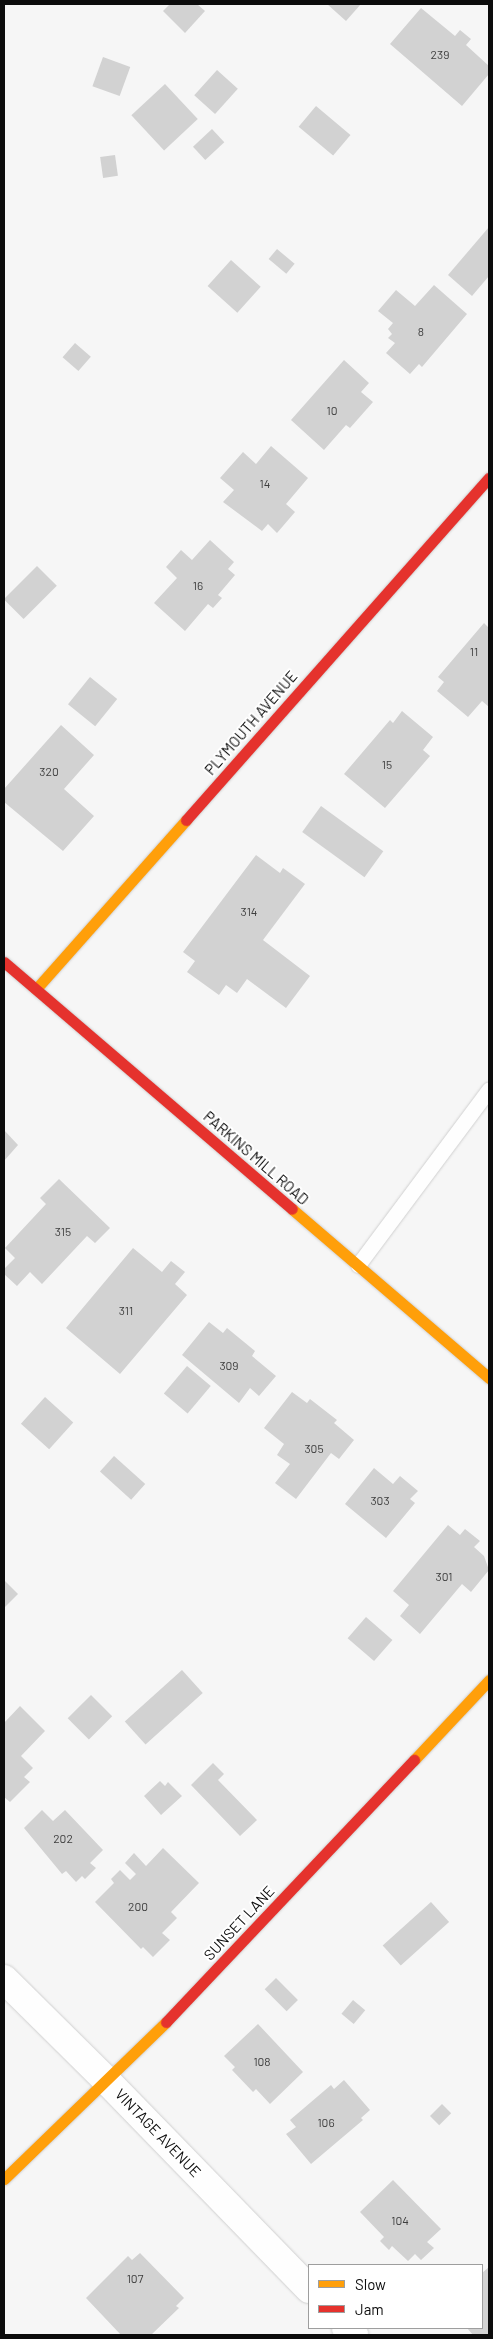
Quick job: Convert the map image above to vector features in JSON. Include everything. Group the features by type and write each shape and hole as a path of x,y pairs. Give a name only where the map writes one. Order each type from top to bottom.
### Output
{"street":[{"name":"PLYMOUTH AVENUE","path":"36,988 489,478"},
{"name":"PARKINS MILL ROAD","path":"4,962 489,1378"},
{"name":"SUNSET LANE","path":"4,2179 138,2052 489,1680"},
{"name":"VINTAGE AVENUE","path":"4,1979 108,2080 308,2288"}],"lane":[{"path":"358,1266 489,1090"}],"building":[{"path":"170,4 197,4 205,11 185,33 163,11"},
{"path":"327,4 361,4 346,21"},
{"path":"421,8 455,36 460,30 471,39 466,45 489,66 489,74 462,106 390,44"},
{"path":"103,57 130,67 120,96 92,86"},
{"path":"217,70 238,89 215,114 194,95"},
{"path":"165,84 198,119 164,150 131,115"},
{"path":"316,106 350,135 333,156 299,127"},
{"path":"212,129 224,142 205,160 193,147"},
{"path":"115,155 118,176 103,178 100,157"},
{"path":"489,227 489,276 472,296 448,275"},
{"path":"277,249 295,264 286,274 269,259"},
{"path":"231,260 261,287 237,313 208,286"},
{"path":"434,285 467,314 422,367 419,364 410,374 386,353 395,343 388,338 392,334 388,329 393,323 378,311 396,290 415,306"},
{"path":"75,343 91,357 78,371 63,357"},
{"path":"344,360 369,383 361,392 373,402 350,428 346,425 324,450 291,420"},
{"path":"271,446 308,478 286,504 295,512 277,533 268,524 262,531 223,502 234,490 220,478 243,452 256,464"},
{"path":"210,540 234,562 228,569 235,575 218,595 222,598 213,608 208,604 185,631 154,603 177,578 166,567 181,550 192,560"},
{"path":"37,566 57,586 24,619 4,599"},
{"path":"484,623 489,628 489,707 482,701 468,717 437,691 444,682 438,677"},
{"path":"90,677 117,699 95,726 68,704"},
{"path":"402,711 433,737 423,750 430,756 385,808 344,774 390,720 393,723"},
{"path":"61,725 94,755 64,789 94,816 63,851 4,802 4,789"},
{"path":"321,806 383,851 364,877 302,832"},
{"path":"256,855 280,873 283,868 305,884 263,940 310,976 286,1008 247,979 237,993 226,985 219,995 187,972 195,961 183,952"},
{"path":"4,1130 18,1145 4,1161"},
{"path":"59,1179 110,1228 95,1243 87,1236 42,1284 30,1272 17,1286 4,1274 4,1269 15,1258 5,1248 46,1204 40,1198"},
{"path":"133,1248 162,1272 171,1261 185,1272 175,1284 187,1295 120,1374 66,1328"},
{"path":"209,1322 223,1333 227,1328 255,1351 252,1356 276,1376 259,1396 250,1388 239,1403 182,1355"},
{"path":"187,1366 211,1386 188,1414 164,1394"},
{"path":"292,1392 307,1403 310,1399 337,1420 334,1423 354,1440 339,1459 331,1453 296,1499 275,1483 290,1464 277,1455 284,1444 264,1428"},
{"path":"45,1397 73,1422 49,1449 21,1424"},
{"path":"114,1456 145,1484 131,1500 100,1472"},
{"path":"374,1468 393,1484 400,1476 418,1491 410,1499 415,1503 386,1538 345,1504"},
{"path":"448,1525 460,1535 465,1529 480,1541 474,1547 484,1556 489,1570 471,1592 462,1584 420,1634 400,1616 409,1605 393,1591"},
{"path":"4,1580 18,1594 4,1608"},
{"path":"366,1617 392,1640 374,1661 348,1638"},
{"path":"182,1670 203,1693 146,1745 125,1722"},
{"path":"91,1695 112,1716 89,1740 68,1718"},
{"path":"20,1706 45,1731 21,1756 33,1768 24,1777 30,1782 10,1802 4,1797 4,1723"},
{"path":"213,1763 224,1774 218,1780 257,1820 240,1836 191,1785"},
{"path":"160,1781 165,1786 168,1782 182,1796 161,1815 144,1796"},
{"path":"42,1810 53,1821 65,1810 103,1850 90,1863 96,1868 85,1879 82,1876 76,1882 66,1871 62,1874 24,1828"},
{"path":"163,1848 199,1883 171,1912 177,1918 162,1933 170,1940 153,1957 143,1947 141,1949 95,1902 114,1883 111,1879 120,1870 130,1880 136,1874 125,1863 134,1853 146,1866"},
{"path":"431,1902 449,1922 401,1966 383,1945"},
{"path":"276,1978 298,2000 287,2011 265,1989"},
{"path":"353,2000 365,2010 354,2024 341,2014"},
{"path":"258,2024 303,2072 270,2104 256,2089 253,2092 232,2070 235,2067 224,2056"},
{"path":"344,2080 370,2110 361,2118 363,2120 311,2164 286,2134 296,2127 290,2120 331,2085 334,2089"},
{"path":"442,2104 451,2113 439,2125 430,2116"},
{"path":"393,2180 441,2229 427,2242 434,2248 421,2260 415,2254 408,2261 392,2246 389,2250 380,2241 384,2237 360,2212"},
{"path":"140,2253 184,2298 176,2306 179,2308 151,2335 121,2335 86,2298 128,2256 132,2260"},
{"path":"489,2267 489,2335 473,2335 468,2329 483,2329 483,2272"}],"traffic: slow":[{"path":"36,989 186,820"},
{"path":"292,1209 489,1378"},
{"path":"414,1760 489,1680"},
{"path":"4,2179 166,2022"}],"traffic: jam":[{"path":"186,820 489,478"},
{"path":"4,962 292,1209"},
{"path":"166,2022 414,1760"}]}
